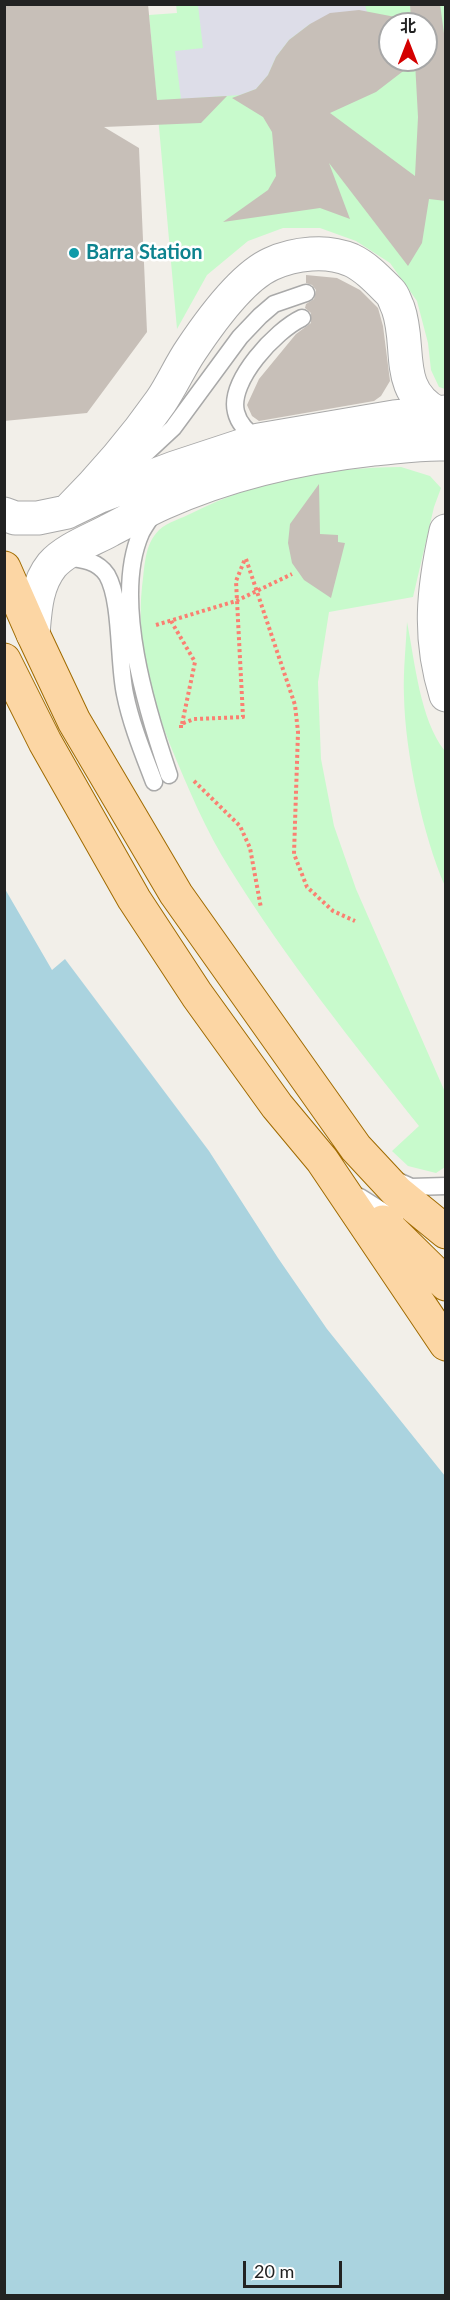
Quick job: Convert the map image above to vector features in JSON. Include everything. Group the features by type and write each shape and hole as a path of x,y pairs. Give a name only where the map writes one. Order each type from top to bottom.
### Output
{"main road":[{"path":"4,568 74,721 176,894 309,1084 377,1187 402,1234 446,1284"},
{"path":"4,660 45,742 134,899 197,995 277,1106 322,1160 446,1344"},
{"path":"322,1160 377,1187 446,1216"},
{"path":"377,1187 446,1232"}],"street":[{"path":"67,512 92,488 156,408 192,349 220,311 247,281 269,264 293,256 322,253 351,260 374,276 393,295 400,313 408,381 416,397 441,430"},
{"path":"4,514 15,518 38,518 67,512 100,496 174,468 259,440 394,417 441,430"},
{"path":"33,634 35,604 41,583 53,565 90,540 160,504 219,481 267,468 356,451 441,430"},
{"path":"444,543 434,644 446,695"}],"lane":[{"path":"100,496 173,428 240,337 260,316 274,304 306,293"},
{"path":"259,440 247,432 235,411 241,384 249,368 280,331 302,318"},
{"path":"64,556 94,563 105,573 112,586 124,694 133,724 161,779 133,635 131,584 132,568 141,534 160,504"},
{"path":"377,1187 446,1186"},
{"path":"377,1187 446,1239"},
{"path":"402,1234 446,1268"}],"path":[{"path":"181,724 194,719 243,717 236,581 245,559 295,705 298,732 294,855 307,887 333,911 356,921"},
{"path":"147,627 236,601 292,574"},
{"path":"171,621 195,662 180,733"},
{"path":"191,779 240,826 250,849 261,908"}],"green space":[{"path":"176,4 445,5 445,389 439,387 431,370 428,343 417,301 390,263 356,241 320,228 283,228 248,241 207,275 177,329 149,15 177,13"},
{"path":"401,467 430,476 441,488 434,507 413,597 329,612 318,682 321,759 334,826 356,889 445,1092 445,1167 436,1173 408,1166 392,1151 419,1126 297,968 251,902 213,840 164,728 151,688 141,628 142,587 146,556 150,542 166,525 217,501 268,484 320,473"},
{"path":"407,622 424,707 445,751 445,886 429,843 408,742 404,687"}],"shaded area":[{"path":"198,5 365,5 367,12 310,24 289,40 276,57 268,75 256,89 240,95 181,99 175,51 203,48"}],"water":[{"path":"5,889 52,970 65,959 209,1151 327,1329 445,1476 445,2295 5,2295"}],"building":[{"name":"Barra Station","path":"4,4 148,4 157,100 227,96 201,123 104,127 139,148 147,332 87,413 4,421"},
{"path":"410,4 440,4 446,48 446,201 429,199 422,243 408,266 329,163 350,219 320,208 223,222 268,190 276,176 272,132 263,117 232,98 256,89 268,75 276,57 289,40 310,24 330,13 359,10 378,14 378,72 402,72 376,92 330,113 415,176 418,117 416,72 438,72 438,12 410,12"},
{"path":"306,275 337,278 360,290 378,308 383,326 390,381 381,396 374,401 259,421 252,416 247,405 259,379 296,334 311,323 311,313 305,308 306,304 314,299 316,290 312,285 306,283"},
{"path":"319,484 320,534 338,535 338,542 345,543 331,598 304,580 292,563 288,543 290,524"}],"place":[{"name":"Barra Station","path":"74,253"}]}
